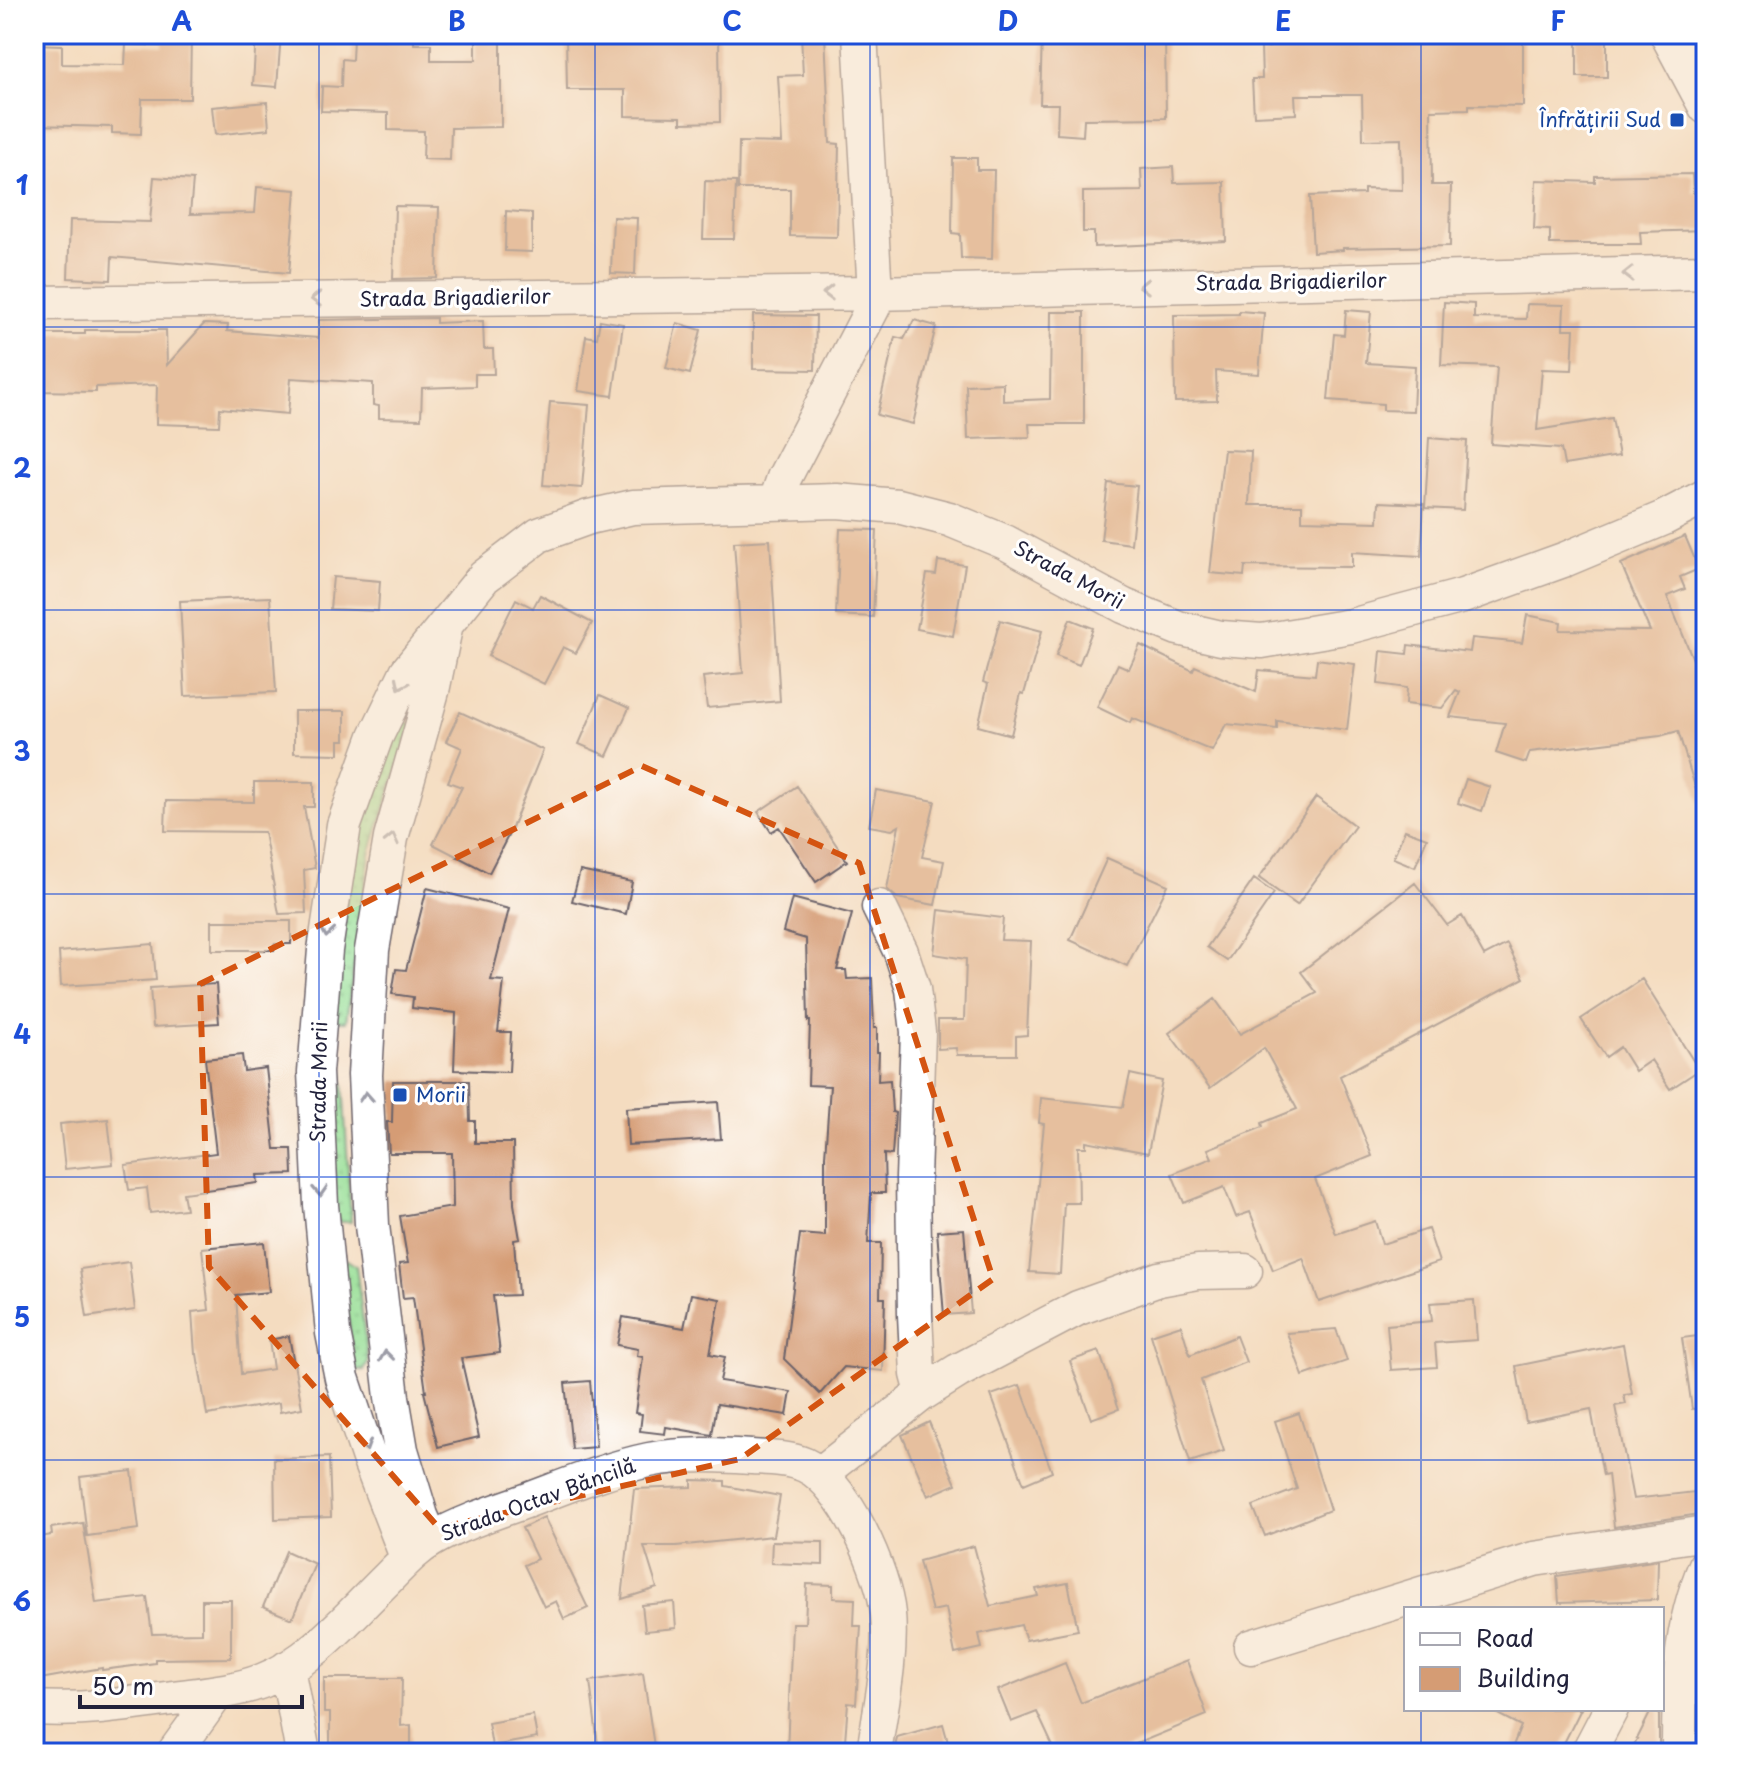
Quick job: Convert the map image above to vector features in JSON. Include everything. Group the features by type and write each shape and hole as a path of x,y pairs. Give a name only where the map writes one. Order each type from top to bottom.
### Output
{"street":[{"path":"776,501 784,478 873,307 875,293 860,34"},
{"path":"1667,34 1706,107"},
{"name":"Strada Brigadierilor","path":"34,303 875,293 1706,272"},
{"name":"Strada Morii","path":"419,1548 374,1473 342,1378 333,1333 324,1240 315,1072 325,950 344,825 376,736 407,672 484,577 539,535 589,517 633,507 776,501 837,501 898,506 949,519 1005,542 1124,606 1178,628 1221,638 1262,641 1351,626 1463,596 1566,559 1664,518 1706,496"},
{"name":"Strada Morii","path":"419,1548 392,1397 373,1238 365,1075 372,950 391,838 432,691 446,621"},
{"path":"879,907 901,952 913,989 918,1032 913,1210 918,1374 923,1393"},
{"path":"318,1036 367,1040"},
{"path":"324,1240 373,1238"},
{"path":"874,1753 886,1661 888,1617 883,1582 835,1491 820,1474 923,1393 958,1371 1078,1308 1159,1279 1198,1272 1245,1271"},
{"name":"Strada Octav Băncilă","path":"34,1708 88,1710 218,1692 261,1681 287,1668 337,1628 419,1548 466,1523 569,1485 649,1460 706,1454 781,1459 803,1464 820,1474"},
{"path":"1251,1647 1534,1559 1706,1533"},
{"path":"1679,1753 1682,1647 1692,1601 1706,1565"},
{"path":"287,1668 303,1753"},
{"path":"174,1753 218,1692"},
{"path":"1588,1753 1610,1711"}],"highlighted area":[{"path":"642,766 859,863 993,1279 740,1459 439,1528 209,1267 200,984"}],"green space":[{"path":"395,718 412,724 370,853 346,1021 331,1020 353,845"},
{"path":"331,1062 342,1064 351,1222 335,1219"},
{"path":"341,1260 356,1266 368,1362 364,1370 355,1371"}],"building":[{"path":"163,34 191,34 190,99 142,99 141,134 112,133 112,127 34,125 34,44 62,45 62,64 125,65 126,44 163,46"},
{"path":"256,34 281,34 277,87 253,85"},
{"path":"388,34 414,35 414,44 431,44 431,60 476,60 476,34 501,34 501,127 451,128 450,160 423,159 424,131 388,130 388,113 321,111 322,86 341,87 342,59 352,60 353,38 388,40"},
{"path":"566,34 719,34 720,122 681,123 681,117 625,116 625,90 567,90"},
{"path":"801,34 825,34 830,143 839,144 837,237 790,236 790,189 738,189 739,142 782,143 778,76 803,75"},
{"path":"1042,34 1165,34 1166,118 1084,119 1083,136 1057,134 1058,104 1040,104"},
{"path":"1269,34 1417,34 1417,40 1498,38 1498,34 1523,34 1523,106 1469,105 1469,109 1431,110 1432,185 1451,185 1450,246 1343,248 1313,252 1310,196 1364,194 1364,189 1402,190 1401,139 1363,140 1362,95 1295,95 1296,114 1254,116 1252,79 1262,79 1261,47 1269,47"},
{"path":"1577,34 1607,34 1607,77 1577,77"},
{"path":"267,102 269,129 215,135 212,107"},
{"path":"953,158 977,158 977,170 994,170 992,259 961,258 960,234 952,233"},
{"path":"1173,167 1174,183 1224,182 1226,241 1094,247 1094,232 1083,232 1083,192 1142,191 1141,169"},
{"path":"1692,174 1693,193 1706,192 1706,230 1640,232 1641,244 1550,244 1550,230 1534,229 1536,180 1595,182 1595,176"},
{"path":"154,177 193,180 190,214 255,213 257,187 296,190 289,273 112,257 111,280 68,278 70,220 150,222"},
{"path":"705,181 736,182 734,239 703,239"},
{"path":"395,206 439,207 437,278 393,279"},
{"path":"506,211 532,213 532,252 505,251"},
{"path":"613,217 637,218 635,274 611,273"},
{"path":"1444,302 1474,304 1474,318 1526,319 1527,304 1564,305 1563,329 1574,329 1572,370 1542,369 1537,430 1612,418 1619,456 1564,465 1561,449 1491,444 1497,367 1441,365"},
{"path":"1346,310 1371,312 1366,363 1415,366 1413,411 1383,410 1383,404 1328,400 1334,334 1344,335"},
{"path":"1239,311 1264,313 1259,374 1216,371 1217,401 1175,402 1174,315 1239,314"},
{"path":"1051,312 1084,312 1084,424 1029,424 1030,437 968,439 966,385 1003,383 1003,401 1050,399"},
{"path":"753,315 816,316 815,370 753,369"},
{"path":"436,318 436,323 483,321 484,349 493,349 494,374 475,374 475,386 422,388 421,419 379,418 379,406 373,405 373,383 291,378 288,414 220,408 219,426 156,424 157,385 96,387 96,392 34,391 34,334 85,334 85,330 166,330 167,365 204,324 228,325 227,331 318,338 319,320"},
{"path":"600,320 623,324 613,396 578,391 586,336 597,338"},
{"path":"914,320 936,326 913,424 877,415 895,337 904,339"},
{"path":"677,323 701,330 690,374 666,368"},
{"path":"550,402 589,405 582,488 543,485"},
{"path":"1429,438 1467,441 1463,510 1425,508"},
{"path":"1224,450 1251,451 1249,505 1302,505 1302,520 1378,522 1379,502 1424,504 1421,556 1352,552 1352,567 1245,566 1244,576 1210,573"},
{"path":"1108,483 1137,486 1131,544 1101,540"},
{"path":"840,529 877,530 873,617 836,615"},
{"path":"1685,536 1699,569 1680,577 1685,589 1667,596 1706,691 1706,803 1700,803 1678,731 1660,736 1530,752 1526,763 1496,753 1505,723 1450,717 1460,692 1456,690 1442,708 1406,704 1407,688 1378,684 1381,651 1407,654 1408,645 1470,652 1472,638 1522,643 1527,615 1561,622 1560,630 1650,631 1621,564"},
{"path":"770,540 780,701 707,708 703,677 743,673 734,542"},
{"path":"938,561 965,565 953,636 917,629 927,574 936,575"},
{"path":"333,577 380,581 378,611 330,609"},
{"path":"540,595 592,623 576,653 563,647 544,684 488,656 516,599 533,608"},
{"path":"270,597 276,692 185,696 180,601"},
{"path":"1070,619 1093,628 1079,665 1056,656"},
{"path":"1000,620 1042,631 1024,694 1021,693 1011,735 978,726 988,684 983,682"},
{"path":"1140,645 1193,671 1195,666 1256,692 1259,670 1315,675 1317,659 1355,664 1347,730 1277,721 1277,729 1226,724 1212,751 1132,718 1130,723 1097,707 1118,664 1129,669"},
{"path":"600,695 629,708 607,756 579,744"},
{"path":"294,711 345,711 345,740 339,740 339,754 294,753"},
{"path":"460,712 543,750 511,830 489,873 433,844 462,787 448,782 462,748 446,741"},
{"path":"1466,779 1490,787 1482,811 1458,803"},
{"path":"254,782 314,782 314,807 304,807 315,868 304,870 306,913 279,914 264,832 165,831 166,801 254,802"},
{"path":"797,786 847,861 816,882 779,827 771,832 758,812"},
{"path":"876,790 935,801 922,857 944,861 935,905 897,898 887,889 899,826 892,830 869,826"},
{"path":"1316,797 1355,826 1297,905 1259,878"},
{"path":"1405,830 1427,838 1415,867 1393,858"},
{"path":"1107,858 1168,885 1127,966 1070,940"},
{"path":"580,871 632,882 626,914 572,901"},
{"path":"1254,879 1274,893 1227,961 1207,947"},
{"path":"1415,883 1447,925 1462,916 1484,956 1507,944 1524,978 1340,1076 1372,1156 1315,1179 1336,1234 1375,1221 1382,1244 1428,1229 1439,1262 1319,1302 1303,1258 1273,1270 1250,1212 1236,1217 1224,1187 1184,1203 1172,1174 1212,1158 1208,1149 1263,1127 1262,1123 1297,1109 1264,1048 1210,1088 1169,1033 1215,999 1240,1034 1317,993 1301,972"},
{"path":"427,888 509,909 491,980 504,981 498,1032 511,1032 509,1072 454,1070 456,1013 412,1008 413,997 392,994 396,969 406,970"},
{"path":"792,898 852,914 837,970 846,970 847,979 872,978 874,1028 877,1028 879,1052 878,1081 890,1080 892,1112 895,1113 892,1155 884,1154 885,1193 871,1193 868,1243 881,1243 880,1298 885,1298 883,1371 844,1367 820,1394 784,1359 800,1234 825,1236 825,1156 830,1086 808,1085 810,1021 806,939 783,932"},
{"path":"939,910 1003,918 1001,940 1031,941 1027,1035 1016,1036 1016,1055 957,1055 956,1048 938,1049 938,1020 964,1020 966,959 934,954"},
{"path":"212,921 291,921 291,944 274,944 274,950 212,950"},
{"path":"153,944 156,980 61,986 59,952"},
{"path":"1642,979 1699,1070 1670,1089 1651,1060 1635,1071 1620,1047 1606,1057 1581,1019"},
{"path":"216,984 219,1023 153,1027 150,988"},
{"path":"242,1055 244,1071 266,1068 275,1149 292,1149 293,1174 257,1175 258,1183 183,1193 186,1209 150,1213 147,1188 129,1190 125,1165 216,1153 205,1059"},
{"path":"1130,1074 1162,1081 1148,1153 1086,1141 1086,1147 1078,1147 1079,1203 1064,1203 1060,1274 1029,1272 1044,1124 1039,1123 1041,1098 1123,1107"},
{"path":"393,1081 469,1081 470,1121 475,1121 475,1143 513,1143 514,1204 520,1239 514,1240 518,1295 493,1296 500,1353 461,1358 479,1437 438,1447 424,1392 413,1297 403,1298 399,1264 408,1263 400,1216 453,1207 452,1153 389,1153 387,1122 392,1122"},
{"path":"718,1102 721,1139 628,1145 626,1108"},
{"path":"108,1119 113,1164 65,1169 60,1124"},
{"path":"964,1229 971,1313 944,1315 937,1231"},
{"path":"264,1242 269,1292 236,1295 241,1374 273,1369 269,1340 289,1336 302,1408 280,1412 279,1403 207,1415 195,1354 192,1312 209,1310 202,1248"},
{"path":"129,1262 135,1310 87,1317 80,1269"},
{"path":"691,1294 720,1299 710,1354 725,1357 720,1381 791,1392 787,1415 717,1404 712,1435 666,1427 665,1434 640,1431 642,1414 635,1413 643,1357 637,1356 638,1349 617,1345 623,1317 684,1328"},
{"path":"1474,1300 1477,1340 1435,1343 1437,1367 1391,1370 1387,1325 1432,1321 1430,1303"},
{"path":"1181,1325 1190,1355 1236,1336 1246,1362 1201,1380 1224,1451 1190,1462 1151,1335"},
{"path":"1336,1329 1347,1361 1303,1376 1287,1333"},
{"path":"1706,1335 1706,1408 1692,1409 1682,1338"},
{"path":"1623,1344 1632,1394 1624,1395 1626,1404 1615,1406 1633,1499 1704,1491 1706,1513 1614,1527 1608,1474 1603,1475 1591,1409 1526,1422 1516,1366"},
{"path":"1099,1351 1119,1409 1091,1419 1070,1361"},
{"path":"590,1381 596,1447 572,1449 565,1383"},
{"path":"1020,1385 1052,1472 1024,1484 991,1395"},
{"path":"1299,1413 1330,1510 1265,1536 1253,1506 1297,1489 1275,1421"},
{"path":"929,1422 956,1484 928,1496 902,1435"},
{"path":"329,1457 331,1517 275,1519 274,1459"},
{"path":"132,1471 139,1529 87,1536 80,1477"},
{"path":"692,1480 725,1481 725,1486 780,1496 773,1536 676,1546 644,1546 657,1588 622,1599 634,1489 692,1487"},
{"path":"544,1517 588,1608 564,1619 556,1601 544,1607 524,1565 537,1559 522,1528"},
{"path":"83,1523 96,1603 147,1597 152,1634 202,1633 202,1600 231,1600 231,1658 155,1659 155,1663 102,1668 34,1680 34,1538 52,1535 51,1528"},
{"path":"772,1541 823,1542 823,1565 771,1563"},
{"path":"974,1546 990,1606 1038,1596 1036,1589 1068,1583 1078,1630 1026,1640 1021,1625 979,1634 982,1648 955,1654 946,1608 932,1611 919,1561"},
{"path":"286,1551 315,1564 292,1619 263,1607"},
{"path":"1658,1560 1657,1600 1559,1603 1557,1576"},
{"path":"807,1584 833,1585 833,1598 855,1599 854,1626 861,1626 856,1704 848,1703 844,1753 787,1753 792,1623 805,1623"},
{"path":"674,1602 676,1628 645,1631 642,1605"},
{"path":"1187,1661 1207,1715 1114,1753 1056,1753 1037,1712 1011,1722 998,1690 1065,1663 1081,1703"},
{"path":"643,1673 655,1753 599,1753 590,1681"},
{"path":"324,1678 402,1678 401,1726 411,1725 411,1750 330,1753 330,1713 324,1713"},
{"path":"1492,1711 1580,1711 1559,1753 1510,1753 1521,1726"},
{"path":"1651,1711 1659,1711 1659,1753 1630,1753"},
{"path":"533,1715 537,1738 492,1746 488,1723"},
{"path":"943,1724 951,1753 894,1753 897,1737"}],"place":[{"name":"Înfrățirii Sud","path":"1677,120"},
{"name":"Morii","path":"400,1095"}]}
